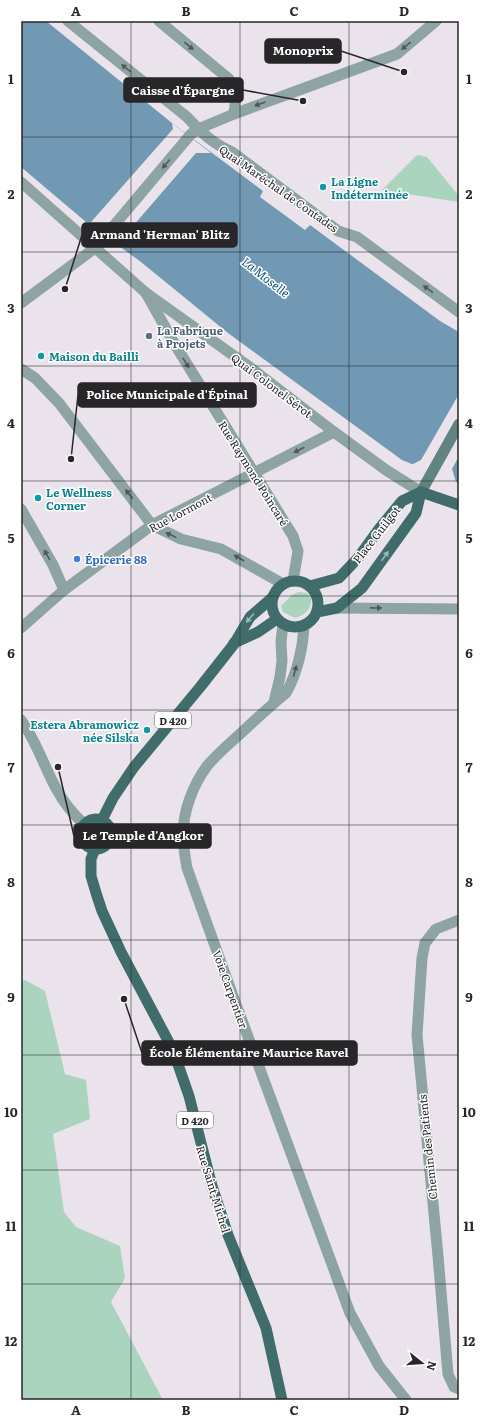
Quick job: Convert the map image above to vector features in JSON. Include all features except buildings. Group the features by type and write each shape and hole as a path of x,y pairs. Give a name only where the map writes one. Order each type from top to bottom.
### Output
{"main road":[{"path":"421,492 459,424"},
{"name":"Quai Colonel Sérot","path":"421,492 459,505"},
{"name":"Place Guilgot","path":"310,586 339,578 358,558 379,528 402,502 421,492"},
{"name":"Place Guilgot","path":"337,608 362,588 416,513 421,492"},
{"path":"299,581 310,586 318,598 318,606 317,612 310,623 297,628 290,627 280,622 272,610 272,598 278,588 288,582 299,581"},
{"name":"D 420","path":"102,820 113,798 134,767 234,644 250,617 272,598"},
{"path":"317,612 337,608"},
{"name":"D 420","path":"234,644 280,622"},
{"path":"89,820 102,820 108,824 111,830 109,842 100,849 94,849 85,845 81,835 81,829 84,824 89,820"},
{"name":"Rue Saint-Michel","path":"94,849 91,859 91,876 98,901 121,952 173,1050 189,1096 212,1186 224,1222 266,1328 282,1400"}],"street":[{"name":"Quai Maréchal de Contades","path":"68,21 187,116 195,132 204,135 222,148 232,152 338,231 357,237 459,312"},
{"path":"159,21 228,79 235,87 236,96 234,114"},
{"path":"21,303 95,248 195,132 234,114 396,54 436,21"},
{"name":"Quai Colonel Sérot","path":"21,182 146,293 251,368 386,470 421,492"},
{"name":"Rue Raymond Poincaré","path":"146,293 174,343 293,536 298,551 288,582"},
{"path":"21,369 35,378 60,403 152,525 180,539 222,549 272,577 288,582"},
{"name":"Rue Lormont","path":"21,628 64,590 152,525 334,432"},
{"path":"21,509 53,565 64,590"},
{"path":"337,608 459,609"},
{"path":"274,702 282,661 280,622"},
{"name":"Voie Carpentier","path":"304,626 304,637 292,682 286,693 274,702 208,766 190,796 183,833 183,847 187,868 350,1313 379,1366 406,1400"},
{"path":"21,720 32,737 57,790 69,810 84,824"},
{"name":"Chemin des Patients","path":"459,920 436,929 425,943 422,958 416,1035 448,1374 454,1387 459,1390"}],"green space":[{"path":"419,155 427,157 459,196 459,202 382,190 416,156"},
{"path":"298,592 307,593 311,598 311,602 307,611 295,618 283,612 281,606 292,595"},
{"path":"25,980 45,991 65,1074 86,1080 90,1119 53,1134 64,1212 76,1227 120,1246 125,1278 111,1302 163,1400 21,1400 21,981"}],"water":[{"name":"La Moselle","path":"21,21 46,21 172,123 263,191 260,197 305,230 310,225 440,321 459,332 459,483 402,460 228,333 141,262 86,222 21,167"}],"pier":[{"path":"172,123 211,153 196,153 120,241 121,250 86,222 91,222 173,129"},
{"path":"459,394 459,456 452,469 456,482 411,465 421,460"}],"place":[{"name":"Monoprix","path":"404,72"},
{"name":"Caisse d'Épargne","path":"303,101"},
{"name":"La Ligne Indéterminée","path":"323,187"},
{"name":"Armand 'Herman' Blitz","path":"65,289"},
{"name":"La Fabrique à Projets","path":"149,336"},
{"name":"Maison du Bailli","path":"41,356"},
{"name":"Police Municipale d'Épinal","path":"71,459"},
{"name":"Le Wellness Corner","path":"38,498"},
{"name":"Épicerie 88","path":"77,559"},
{"name":"Estera Abramowicz née Silska","path":"147,730"},
{"name":"Le Temple d'Angkor","path":"58,767"},
{"name":"École Élémentaire Maurice Ravel","path":"124,999"}]}
